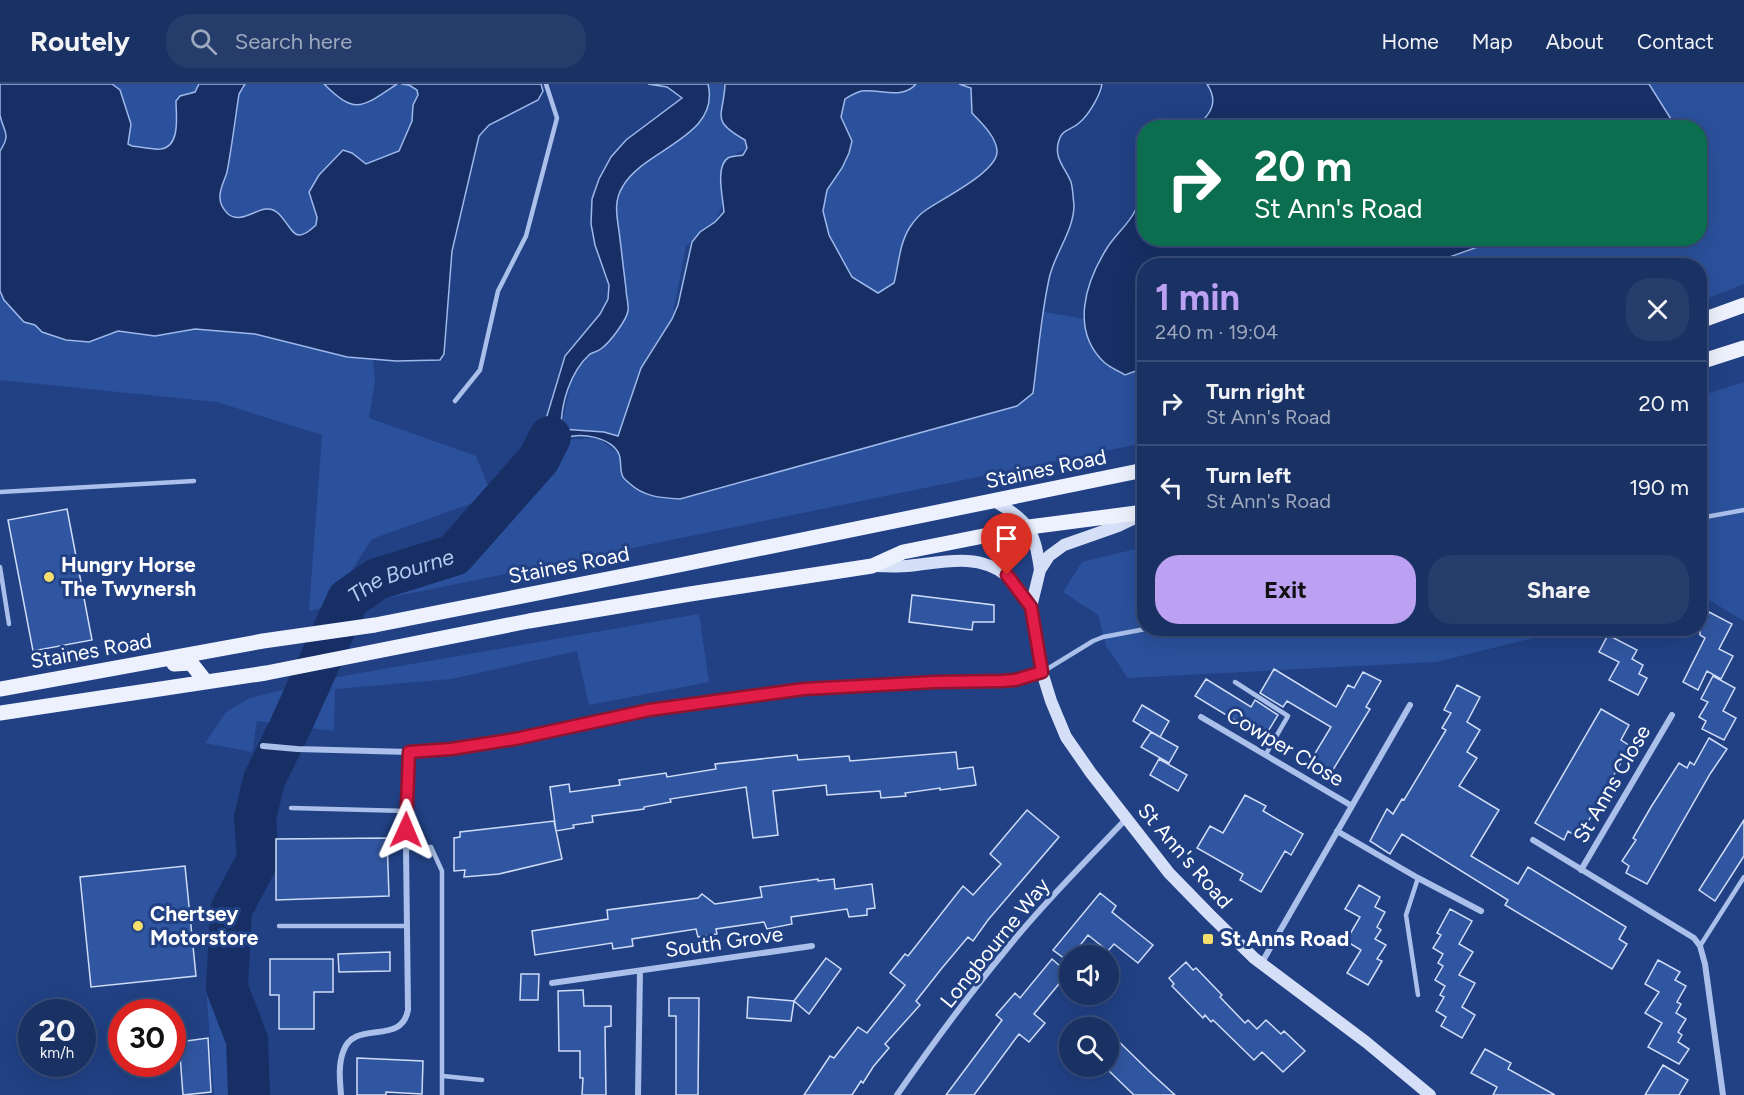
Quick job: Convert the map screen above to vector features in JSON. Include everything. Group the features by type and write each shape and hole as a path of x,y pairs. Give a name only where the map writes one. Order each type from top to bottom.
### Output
{"main road":[{"path":"1707,318 1744,305"},
{"path":"1707,361 1744,348"},
{"name":"Staines Road","path":"0,689 263,641 375,625 1137,471"},
{"path":"994,501 1020,517 1029,527"},
{"path":"0,713 266,672 529,621 872,566 903,552 1029,527 1137,513"},
{"name":"St Ann's Road","path":"1137,516 1118,526 1064,545 1049,556 1040,570 1031,607 1042,672 1066,736 1091,773 1169,873 1209,915 1262,963 1366,1041 1426,1093"},
{"name":"St Ann's Road","path":"1029,527 1037,543 1040,570"},
{"name":"St Ann's Road","path":"872,566 907,566 946,560 969,561 992,567 1007,575 1031,607"},
{"path":"121,667 191,663 206,682"}],"street":[{"path":"263,746 409,752 451,749 515,739 649,710 804,689 1015,680 1042,672"},
{"name":"Cowper Close","path":"1262,963 1410,705"},
{"name":"St Anns Close","path":"1581,870 1672,715"},
{"name":"Cowper Close","path":"1201,717 1352,806"},
{"path":"340,1095 340,1066 343,1050 352,1040 362,1034 399,1028 406,1021 408,1010 406,811 409,752"},
{"name":"Longbourne Way","path":"897,1095 924,1055 1005,951 1084,862 1126,819"},
{"path":"1337,831 1481,911"},
{"name":"St Anns Close","path":"1533,840 1694,938 1700,946"},
{"name":"South Grove","path":"552,983 812,946"},
{"path":"1700,946 1705,964 1723,1095"},
{"name":"South Grove","path":"638,1095 640,971"}],"lane":[{"path":"455,401 480,370 498,291 526,236 557,118 546,84"},
{"path":"0,492 194,482"},
{"path":"1707,517 1744,510"},
{"path":"0,567 9,624"},
{"path":"1042,672 1093,641 1137,631"},
{"path":"1235,682 1288,716 1266,754"},
{"path":"291,808 406,811"},
{"path":"406,848 431,847 442,872 442,1095"},
{"path":"1700,946 1744,877"},
{"path":"1418,878 1406,915 1418,995"},
{"path":"279,926 406,926"},
{"path":"443,1076 482,1080"}],"shaded area":[{"path":"0,84 112,84 120,90 131,124 128,144 161,149 167,147 175,136 176,101 180,96 195,92 199,84 245,84 239,94 227,172 220,191 221,202 228,214 234,217 241,217 260,210 273,210 291,230 299,235 316,225 317,217 309,192 319,175 343,150 352,153 366,164 399,151 412,121 413,105 418,95 417,90 409,85 401,84 541,84 543,91 538,100 489,125 479,136 452,251 444,354 440,360 396,361 347,357 255,334 195,329 155,336 118,331 89,342 66,340 42,332 35,325 24,322 4,300 0,291 0,151 4,145 6,133 0,115"},
{"path":"112,84 199,84 195,92 180,96 176,101 175,136 167,147 158,149 128,144 131,124 120,91"},
{"path":"245,84 324,84 339,99 368,103 397,84 409,85 418,90 418,94 413,105 412,121 399,152 366,164 352,153 309,192 317,217 316,225 309,231 298,235 290,231 278,213 261,209 239,217 229,215 221,205 221,188 225,178 239,94"},
{"path":"324,84 397,84 367,103 359,105 344,101"},
{"path":"648,84 708,84 709,102 703,117 692,130 633,173 620,192 617,212 628,311 621,326 609,341 601,349 590,354 577,370 565,399 561,429 604,432 618,436 641,368 672,319 678,305 692,242 700,232 715,222 724,212 721,175 724,162 730,157 743,155 747,148 745,140 723,122 721,111 725,84 916,84 904,92 862,91 845,99 841,117 852,141 842,168 827,190 823,211 829,235 852,277 878,293 894,283 904,240 915,220 926,210 980,175 995,158 997,150 994,139 972,113 971,88 959,84 1102,84 1090,111 1079,123 1062,134 1059,140 1060,162 1072,185 1073,215 1049,279 1033,393 1017,406 680,499 653,496 635,488 623,477 617,451 612,445 595,437 576,436 562,440 548,474 529,487 525,488 511,479 519,473 540,439 565,356 600,314 608,299 609,285 595,245 591,224 592,199 599,179 611,157 626,140 682,98 667,87"},
{"path":"706,84 723,84 731,132 745,140 747,148 722,164 723,203 715,222 686,246 672,319 641,368 618,436 561,429 572,377 591,353 608,342 619,233 615,217 622,186"},
{"path":"916,84 959,84 971,88 972,113 988,130 998,151 994,163 970,182 924,211 898,268 894,284 878,293 852,277 829,235 823,211 827,190 842,168 852,141 841,117 844,99 862,91 904,92"},
{"path":"1207,84 1649,84 1672,120 1203,120 1212,107 1211,90"},
{"path":"1649,84 1744,84 1744,284 1707,298 1707,258 1449,258 1481,246 1707,246 1707,120 1672,120"},
{"path":"1137,207 1137,246 1480,246 1447,258 1137,258 1137,371 1125,375 1105,363 1094,350 1087,336 1084,322 1087,291 1092,276 1110,243 1129,221"},
{"path":"0,285 118,331 195,329 255,334 373,359 375,380 369,418 476,456 492,496 372,539 328,607 309,611 322,435 217,402 0,380"},
{"path":"1044,312 1084,319 1087,336 1125,375 1137,371 1137,444 378,600 473,560 525,488 541,481 552,467 562,440 597,438 620,454 623,477 1033,393"},
{"path":"1744,382 1744,621 1707,600 1707,394"},
{"path":"1137,549 1137,636 1541,636 1436,662 1128,678 1106,646 1098,615 1063,592 1082,562"},
{"path":"699,614 709,682 589,705 577,651 451,679 335,689 334,731 257,721 252,752 205,743 226,712 250,698 320,680"},
{"path":"206,986 249,988 256,1005 262,1095 214,1095"}],"building":[{"name":"Hungry Horse The Twynersh","path":"67,509 92,640 33,651 8,520"},
{"path":"912,595 994,605 994,622 973,622 972,630 909,622"},
{"path":"1709,612 1732,624 1719,649 1733,656 1721,679 1707,671 1698,690 1683,682 1705,638 1702,636 1707,636"},
{"path":"1607,636 1637,650 1632,659 1643,665 1639,674 1647,678 1638,695 1609,680 1619,662 1599,652"},
{"path":"1274,669 1336,707 1348,685 1354,688 1363,672 1381,681 1366,707 1370,709 1328,778 1308,765 1331,727 1287,701 1283,707 1260,693"},
{"path":"1713,676 1735,688 1723,711 1736,718 1724,740 1702,729 1706,721 1699,717 1708,702 1701,699"},
{"path":"1206,679 1251,707 1255,700 1278,715 1264,738 1195,696"},
{"path":"1457,685 1480,697 1467,722 1480,730 1467,752 1477,758 1459,786 1499,810 1471,856 1518,884 1528,867 1626,927 1619,939 1627,944 1612,969 1505,905 1508,900 1402,834 1390,854 1370,841 1387,809 1393,814 1402,799 1404,800 1446,730 1442,728 1451,713 1444,710"},
{"path":"1142,705 1169,721 1160,737 1133,721"},
{"path":"1601,709 1629,725 1621,740 1630,746 1579,838 1568,831 1564,840 1535,823"},
{"path":"1151,732 1178,747 1169,763 1141,747"},
{"path":"1709,738 1727,749 1710,774 1647,884 1626,873 1629,866 1622,861 1636,840 1633,838 1651,807 1679,763 1687,768 1690,762 1694,765"},
{"path":"956,752 958,769 973,767 976,785 940,790 940,788 905,793 906,796 881,798 880,791 827,795 826,785 773,791 778,835 753,838 746,787 670,799 671,802 644,807 644,809 592,816 593,822 573,825 574,828 556,831 550,787 569,784 570,792 620,785 619,780 666,773 667,777 716,769 715,764 797,755 798,760 849,756 850,761"},
{"path":"1159,759 1187,775 1178,791 1150,775"},
{"path":"1245,795 1266,806 1263,811 1303,834 1291,855 1285,851 1261,892 1240,880 1243,874 1197,848 1210,826 1223,833"},
{"path":"1027,810 1059,837 988,920 973,941 968,937 942,968 916,1001 920,1005 885,1044 889,1048 852,1095 804,1095 830,1056 834,1058 858,1027 867,1033 905,985 890,973 905,954 908,956 963,886 973,895 1001,864 990,854"},
{"path":"1744,820 1744,856 1715,901 1699,890"},
{"path":"554,821 562,859 499,874 464,877 465,870 454,871 454,838 460,837 460,832"},
{"path":"387,838 389,896 276,900 276,839"},
{"name":"Chertsey Motorstore","path":"185,866 196,976 91,987 80,877"},
{"path":"818,879 818,881 834,879 835,889 872,884 875,908 867,909 867,915 849,917 847,909 791,917 792,924 767,929 764,922 716,929 717,934 698,937 696,929 632,939 633,946 613,949 612,943 535,955 532,931 608,919 607,910 698,898 702,894 715,904 762,897 760,887"},
{"path":"1359,885 1380,897 1375,907 1385,912 1377,927 1381,930 1375,939 1386,945 1377,959 1382,961 1368,985 1347,973 1361,950 1346,941 1360,917 1345,909"},
{"path":"1100,893 1116,906 1112,912 1153,945 1138,963 1119,948 1119,945 1100,945 1088,935 1080,945 1059,945 1059,954 1053,950"},
{"path":"1450,909 1472,921 1459,944 1473,952 1459,975 1475,983 1462,1007 1475,1015 1462,1038 1441,1026 1446,1017 1436,1011 1444,997 1440,995 1445,986 1435,980 1443,966 1438,963 1443,954 1433,948 1441,935 1437,933"},
{"path":"390,952 390,971 339,972 338,954"},
{"path":"826,958 841,969 809,1014 794,1001"},
{"path":"270,959 333,959 333,992 314,992 314,1029 279,1029 279,995 270,995"},
{"path":"1052,959 1059,965 1059,984 1034,1014 1045,1023 1029,1042 1019,1034 974,1095 946,1095 1002,1020 996,1015 1015,993 1020,998"},
{"path":"1658,960 1680,972 1675,980 1686,986 1677,1002 1681,1004 1676,1013 1686,1019 1678,1032 1682,1035 1678,1042 1689,1049 1679,1064 1648,1047 1662,1023 1645,1013 1659,992 1645,984"},
{"path":"1186,962 1193,970 1196,968 1245,1023 1248,1020 1257,1029 1266,1020 1281,1034 1284,1031 1305,1051 1283,1072 1262,1052 1254,1060 1213,1020 1211,1022 1205,1015 1203,1018 1172,986 1174,984 1169,978"},
{"path":"521,974 539,974 538,1000 520,1000"},
{"path":"583,990 584,1006 611,1006 611,1026 605,1027 606,1095 582,1095 580,1051 559,1051 558,991"},
{"path":"748,997 794,1001 791,1021 747,1018"},
{"path":"669,998 699,998 698,1095 676,1095 676,1016 669,1016"},
{"path":"208,1038 211,1092 183,1095 182,1077 186,1077 186,1041"},
{"path":"1119,1042 1175,1095 1134,1095 1115,1077 1119,1077"},
{"path":"1485,1049 1511,1063 1508,1069 1555,1095 1493,1095 1497,1087 1471,1073"},
{"path":"357,1058 423,1061 422,1094 386,1092 386,1095 357,1095"},
{"path":"1663,1065 1688,1080 1679,1095 1645,1095"}],"waterway":[{"name":"The Bourne","path":"249,1095 247,1040 227,988 231,910 258,859 255,818 264,780 348,599 377,579 454,555 539,459 550,437"}],"place":[{"name":"Hungry Horse The Twynersh","path":"49,577"},
{"name":"Chertsey Motorstore","path":"138,926"},
{"name":"St Anns Road","path":"1208,939"}],"route":[{"path":"406,830 409,752 451,749 515,739 649,710 804,689 1001,681 1015,680 1042,672 1031,607 1007,575"}]}
